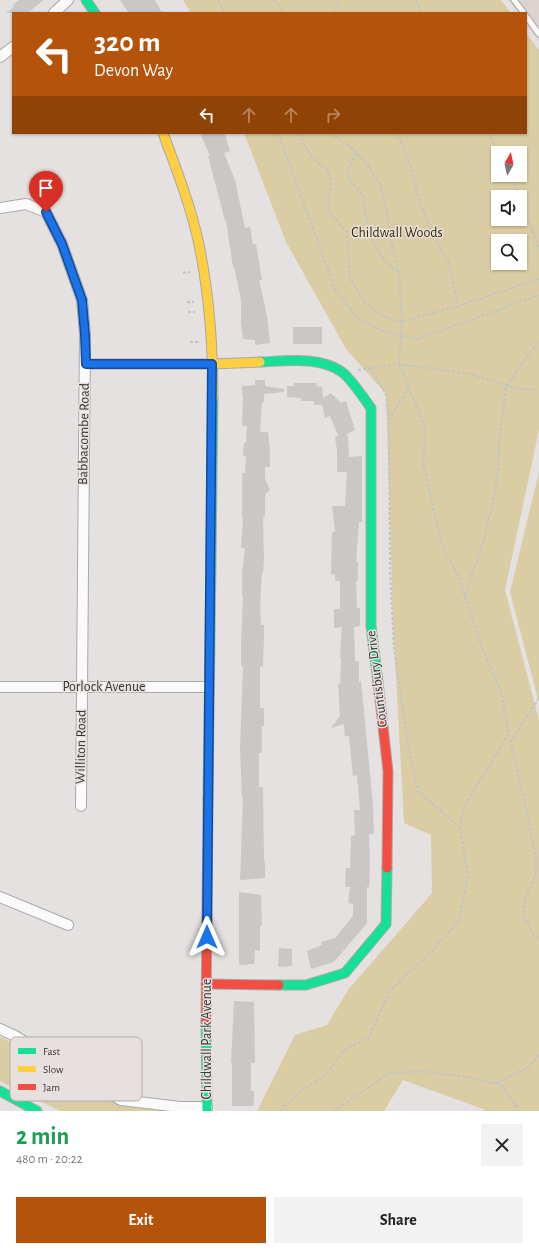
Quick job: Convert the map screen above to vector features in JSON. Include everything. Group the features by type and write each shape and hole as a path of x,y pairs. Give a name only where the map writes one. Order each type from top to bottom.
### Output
{"street":[{"path":"55,12 68,0"},
{"path":"86,0 94,12"},
{"path":"0,57 12,48"},
{"name":"Childwall Park Avenue","path":"162,134 176,166 190,210 201,255 209,321 212,364 206,984 207,1109"},
{"name":"Babbacombe Road","path":"0,208 26,204 46,212 62,244 82,300 86,364 82,688"},
{"name":"Countisbury Drive","path":"86,364 212,364 300,361 321,363 342,372 371,408 371,626 388,770 386,924 345,973 306,985 206,984"},
{"name":"Porlock Avenue","path":"0,687 209,687"},
{"name":"Williton Road","path":"81,806 82,688"},
{"path":"0,897 68,925"},
{"path":"0,1029 17,1037"},
{"path":"0,1091 10,1096"},
{"path":"18,1101 37,1111"},
{"path":"129,1101 207,1109"}],"lane":[{"path":"514,0 523,12"},
{"path":"527,17 539,34"}],"path":[{"path":"218,0 224,12"},
{"path":"274,0 284,12"},
{"path":"334,12 339,0"},
{"path":"416,0 420,12"},
{"path":"278,134 335,289 358,319 386,332 418,338 539,295"},
{"path":"302,134 301,139 312,157 327,170 331,182 328,210 347,233 350,278 364,302 382,316 402,322 458,306 539,279"},
{"path":"332,134 350,146 366,163 380,184 399,273 402,322 399,364 426,429 423,462 442,546 458,576 483,651 501,692 516,769 528,814 537,865 534,881 526,896 523,914 530,929 539,940"},
{"path":"396,134 403,146 412,170 417,193 431,231 449,264 458,306"},
{"path":"489,134 495,146"},
{"path":"356,153 347,173 351,182 363,195 366,218 373,242 385,261 399,273"},
{"path":"527,216 539,248"},
{"path":"465,597 483,543 495,493 498,470 499,441 506,388 539,341"},
{"path":"342,372 399,364 470,374 517,389 539,390"},
{"path":"370,368 386,394 389,421 390,570 394,650 408,745 418,791 461,829"},
{"path":"389,421 408,387"},
{"path":"511,741 539,698"},
{"path":"280,1111 298,1092 326,1075 343,1050 369,1037 389,992 431,952 459,921 468,876 460,826 463,811 473,791 509,733"},
{"path":"535,873 539,875"},
{"path":"495,1084 526,1068 539,1055"},
{"path":"334,1111 388,1074 420,1071 467,1077 502,1085 519,1111"}],"shaded area":[{"path":"508,0 539,0 539,42 527,25 527,12 517,12"}],"green space":[{"path":"183,0 501,0 510,12 190,12"},
{"name":"Childwall Woods","path":"527,34 539,50 539,430 505,590 539,720 539,1111 484,1111 483,1109 403,1080 384,1111 257,1111 295,1035 327,1025 348,990 432,893 431,835 404,823 393,621 386,394 346,349 286,242 244,134 527,134"},
{"path":"539,472 539,703 510,592"},
{"path":"0,1037 10,1042 10,1086 0,1081"},
{"path":"40,1101 112,1101 119,1105 169,1111 60,1111"}],"building":[{"path":"19,0 43,0 29,12 6,13 14,7 13,5"},
{"path":"120,0 155,0 161,12 128,12"},
{"path":"200,134 225,134 230,151 224,153 235,180 245,228 250,227 253,245 256,244 262,280 259,280 267,316 270,343 255,345 255,340 243,339 241,300 233,267 226,221 208,156 210,156"},
{"path":"293,327 322,327 322,344 293,344"},
{"path":"255,380 265,380 265,386 284,389 284,392 264,394 260,432 268,432 270,450 270,467 265,467 265,479 270,490 265,494 265,517 263,517 264,560 260,605 261,625 264,625 264,639 263,667 260,666 260,708 264,708 264,726 262,726 262,753 259,753 259,787 263,787 265,878 240,880 243,797 240,749 243,666 241,666 243,596 242,573 245,548 241,548 243,517 242,473 245,473 246,456 243,456 247,426 242,426 242,386 255,385"},
{"path":"294,383 317,383 316,386 322,387 323,398 331,393 341,403 346,401 355,430 347,434 349,457 362,456 362,522 359,522 356,562 358,562 358,581 356,581 357,608 360,608 360,626 354,627 355,661 359,661 359,682 361,681 373,805 374,834 369,834 370,863 369,887 367,887 367,923 334,962 311,969 307,951 322,945 321,942 335,938 353,916 353,904 348,903 350,887 345,887 346,868 350,868 351,836 355,835 354,810 360,810 357,775 353,776 349,736 345,736 344,724 331,728 340,716 338,684 340,684 342,627 334,628 334,609 340,609 340,581 335,581 335,575 331,574 332,532 335,532 332,506 345,506 347,472 337,472 337,450 335,438 338,435 330,416 325,418 322,405 314,405 314,401 301,401 301,398 287,397 287,386 294,386"},
{"path":"239,892 261,895 262,926 260,926 260,951 255,950 254,964 239,965"},
{"path":"279,948 292,949 292,966 278,967"},
{"path":"234,1001 254,1002 255,1063 251,1063 251,1091 254,1091 254,1106 232,1106 231,1063"}],"traffic: fast":[{"path":"86,0 94,12"},
{"path":"260,362 302,361 333,367 342,372 349,379 371,408 371,626 378,682"},
{"path":"208,798 213,398"},
{"path":"279,985 306,985 345,973 386,924 387,868"},
{"path":"206,1021 207,1111"},
{"path":"0,1091 10,1096"},
{"path":"18,1101 37,1111"}],"traffic: slow":[{"path":"163,134 191,213 202,259 210,319 213,398"},
{"path":"86,364 213,364 260,362"}],"traffic: jam":[{"path":"378,682 388,771 387,868"},
{"path":"206,1021 208,798"},
{"path":"206,984 279,985"}],"route":[{"path":"46,212 62,244 82,300 86,364 212,364 207,937"}]}
